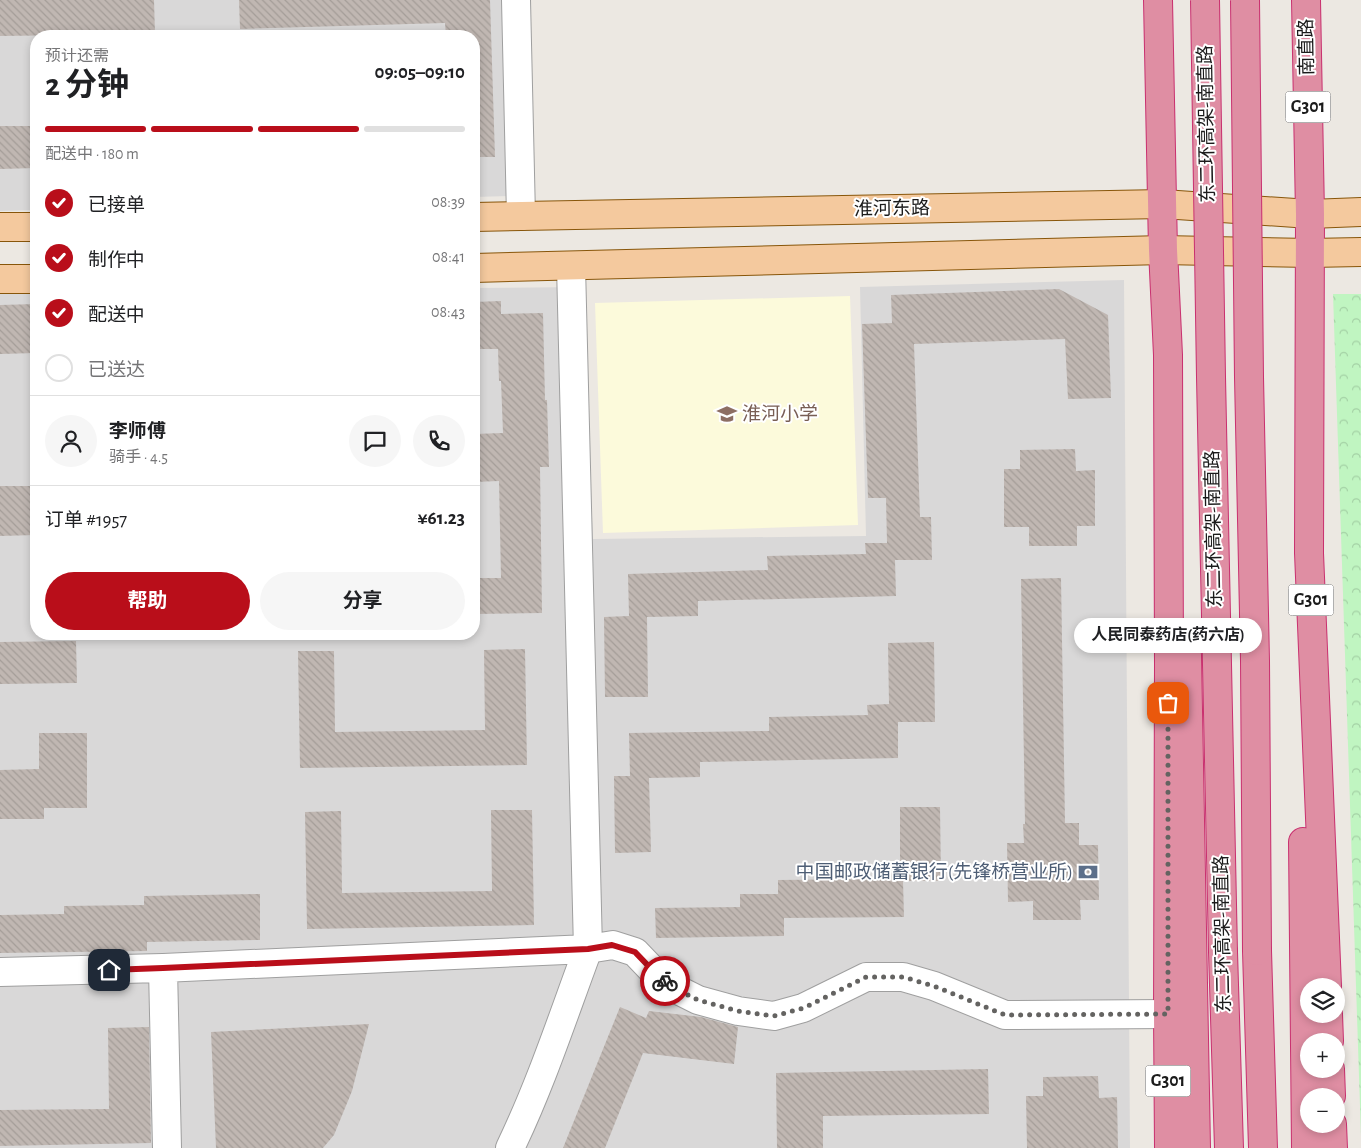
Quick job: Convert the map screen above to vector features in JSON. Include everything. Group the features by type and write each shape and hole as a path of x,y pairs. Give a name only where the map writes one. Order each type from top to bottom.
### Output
{"highway":[{"name":"G301","path":"1158,0 1163,250 1168,355 1169,1148"},
{"name":"东二环高架-南直路","path":"1205,0 1228,1148"},
{"name":"东二环高架-南直路","path":"1245,0 1255,661 1257,951 1263,1148"},
{"name":"南直路","path":"1306,0 1310,214"},
{"name":"G301","path":"1310,214 1309,553 1327,978"},
{"path":"1168,355 1181,416 1196,1148"},
{"path":"1306,1148 1301,669 1309,553"},
{"path":"1333,1133 1334,1148"}],"main road":[{"name":"淮河东路","path":"480,217 1163,204 1310,214 1361,212"},
{"path":"0,228 30,227"},
{"path":"480,268 1163,250 1310,253 1361,252"},
{"path":"0,279 30,279"}],"street":[{"path":"516,0 521,216"},
{"path":"510,1148 520,1128 550,1052 588,949 571,266"},
{"path":"0,972 163,968 588,949 612,945 635,952 658,976 676,989 698,1000 738,1011 774,1016 804,1008 866,977 903,977 934,986 1005,1015 1168,1014"},
{"path":"163,968 167,1148"}],"shaded area":[{"path":"0,0 505,0 509,196 480,197 480,30 30,30 30,210 0,211"},
{"path":"1124,280 1130,1148 0,1148 0,290 30,290 30,640 480,640 480,288 582,287 593,539 866,536 860,287"},
{"name":"淮河小学","path":"850,296 858,525 603,533 595,303"}],"green space":[{"path":"1333,294 1361,294 1361,1136"}],"building":[{"path":"0,0 154,0 155,30 30,30 30,36 0,36"},
{"path":"239,0 490,0 495,157 480,157 480,30 446,30 445,23 240,29"},
{"path":"0,126 30,126 30,168 0,169"},
{"path":"1059,289 1108,315 1111,398 1068,399 1065,339 914,344 920,517 931,517 932,560 895,560 896,596 698,601 698,616 647,617 648,697 605,697 604,617 629,616 628,574 768,570 767,556 866,554 865,543 887,543 886,498 868,498 862,324 892,323 891,295"},
{"path":"501,301 501,314 543,313 549,467 540,467 542,613 480,614 480,578 501,578 499,481 480,482 480,434 503,433 498,349 480,349 480,302"},
{"path":"30,304 30,353 0,354 0,305"},
{"path":"1075,449 1076,471 1095,470 1095,526 1077,526 1077,546 1029,546 1029,527 1004,527 1004,469 1020,469 1020,450"},
{"path":"0,486 30,486 30,535 0,536"},
{"path":"1061,578 1065,823 1079,823 1079,845 1098,845 1099,900 1080,900 1081,920 1033,920 1033,901 1008,902 1007,843 1024,843 1023,824 1025,824 1021,579"},
{"path":"76,641 77,683 0,684 0,642"},
{"path":"934,642 935,722 898,722 898,758 700,762 700,777 649,778 651,852 615,853 614,776 630,776 629,733 769,731 769,717 868,715 867,705 889,704 888,643"},
{"path":"525,649 527,765 300,768 298,651 334,651 335,732 485,730 484,650"},
{"path":"39,733 87,733 87,808 44,808 44,819 0,819 0,770 39,769"},
{"path":"900,807 940,807 941,881 903,881 904,917 784,918 784,936 656,938 655,908 740,907 740,894 778,894 778,880 879,879 878,868 900,868"},
{"path":"491,810 532,810 534,925 307,929 305,812 341,811 342,893 492,891"},
{"path":"260,894 260,940 147,942 147,951 0,953 0,915 64,914 64,906 144,905 144,896"},
{"path":"620,1007 646,1018 649,1011 701,1017 738,1027 734,1064 643,1053 605,1148 563,1148"},
{"path":"369,1024 352,1091 334,1135 323,1148 216,1148 211,1032"},
{"path":"149,1027 151,1143 0,1146 0,1110 109,1109 108,1028"},
{"path":"988,1069 989,1114 823,1116 823,1148 777,1148 776,1073"},
{"path":"1098,1076 1099,1098 1117,1097 1118,1148 1027,1148 1026,1096 1043,1096 1043,1077"}],"way so far":[{"path":"665,981 698,1000 738,1011 774,1016 804,1008 866,977 903,977 934,986 1005,1015 1168,1014 1168,703"}],"place":[{"name":"淮河小学","path":"727,414"},
{"name":"人民同泰药店(药六店)","path":"1168,703"},
{"name":"中国邮政储蓄银行(先锋桥营业所)","path":"1088,872"}],"route":[{"path":"109,970 588,949 612,945 635,952 665,981"}]}
